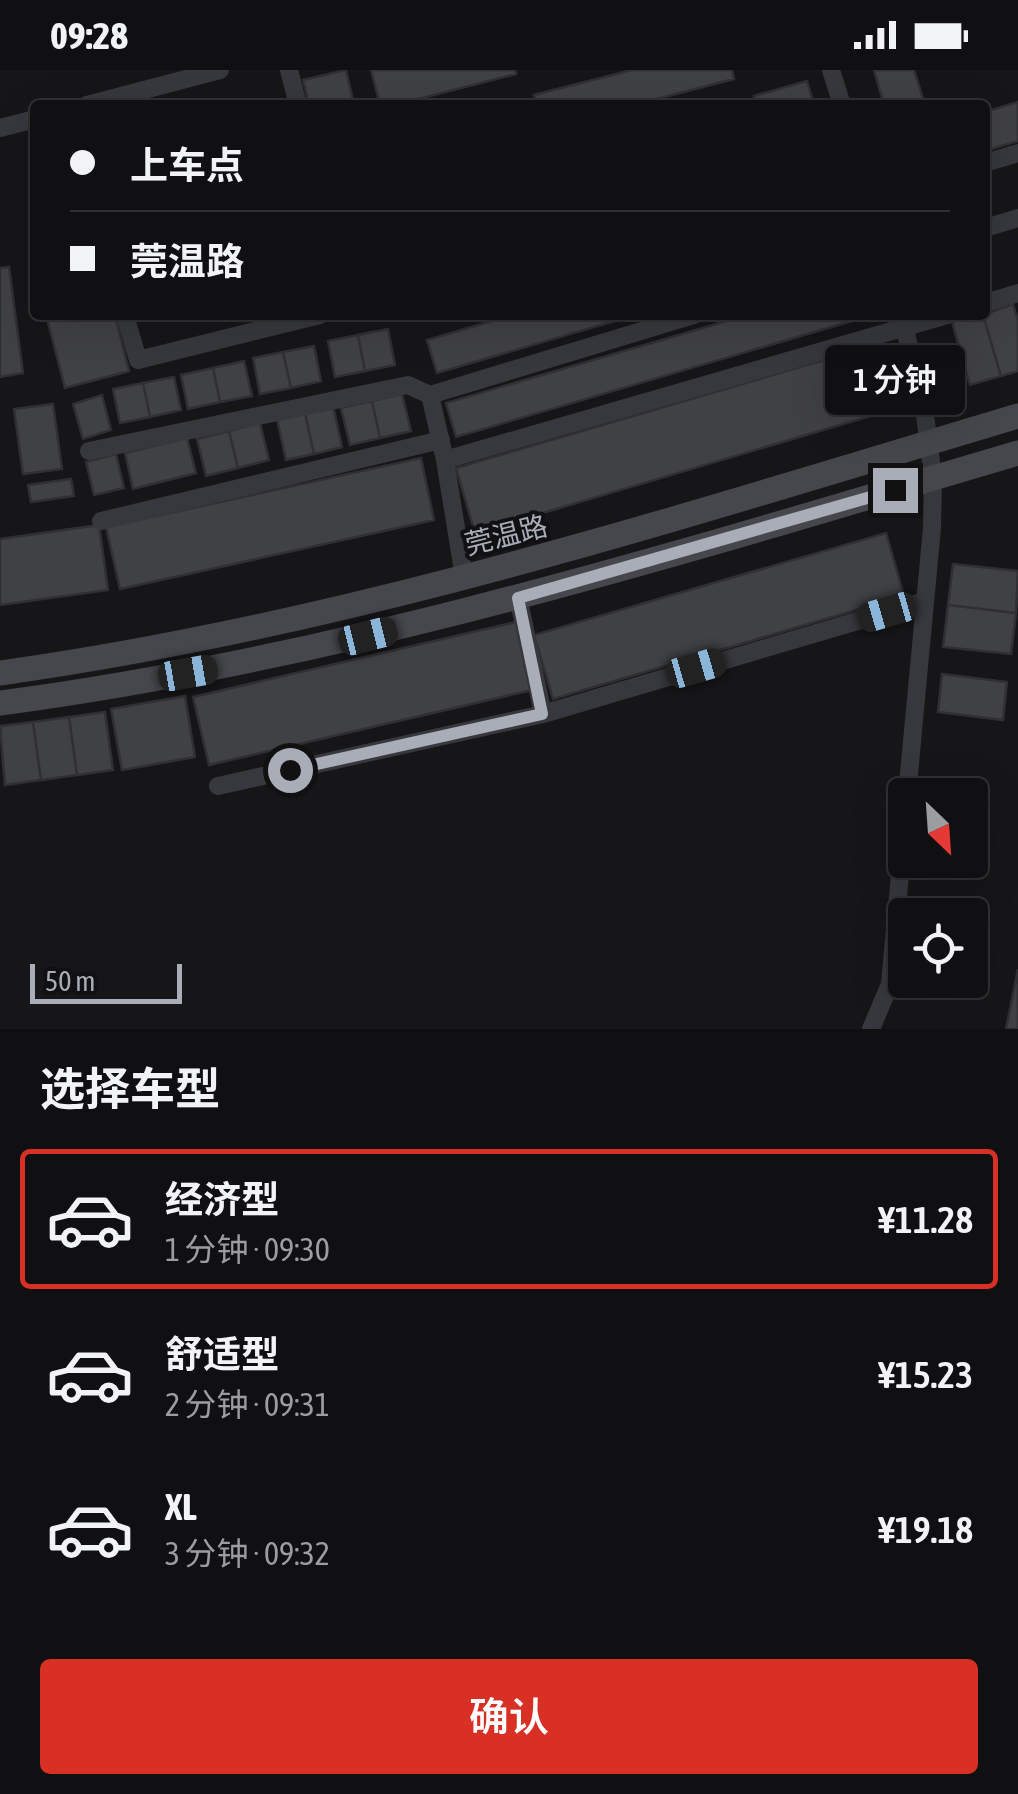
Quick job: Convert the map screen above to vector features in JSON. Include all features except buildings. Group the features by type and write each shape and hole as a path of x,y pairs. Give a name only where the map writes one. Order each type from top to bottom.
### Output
{"main road":[{"name":"莞温路","path":"0,672 215,634 554,554 1018,416"},
{"path":"0,704 222,667 368,636 518,598 1018,453"}],"street":[{"path":"105,100 220,70"},
{"path":"289,70 297,100"},
{"path":"832,70 841,100"},
{"path":"0,128 30,119"},
{"path":"990,161 1018,153"},
{"path":"990,226 1018,218"},
{"path":"990,302 1018,293"},
{"path":"127,320 138,360 300,320"},
{"path":"90,451 408,385 430,395 678,320"},
{"path":"444,460 903,321 923,400 932,478 932,528 909,778"},
{"path":"430,395 464,576"},
{"path":"101,520 440,440"},
{"path":"518,598 542,714"},
{"path":"218,786 542,714 925,601"},
{"path":"871,1029 890,984 900,878"}],"route":[{"path":"290,770 542,714 518,598 895,490"}]}
